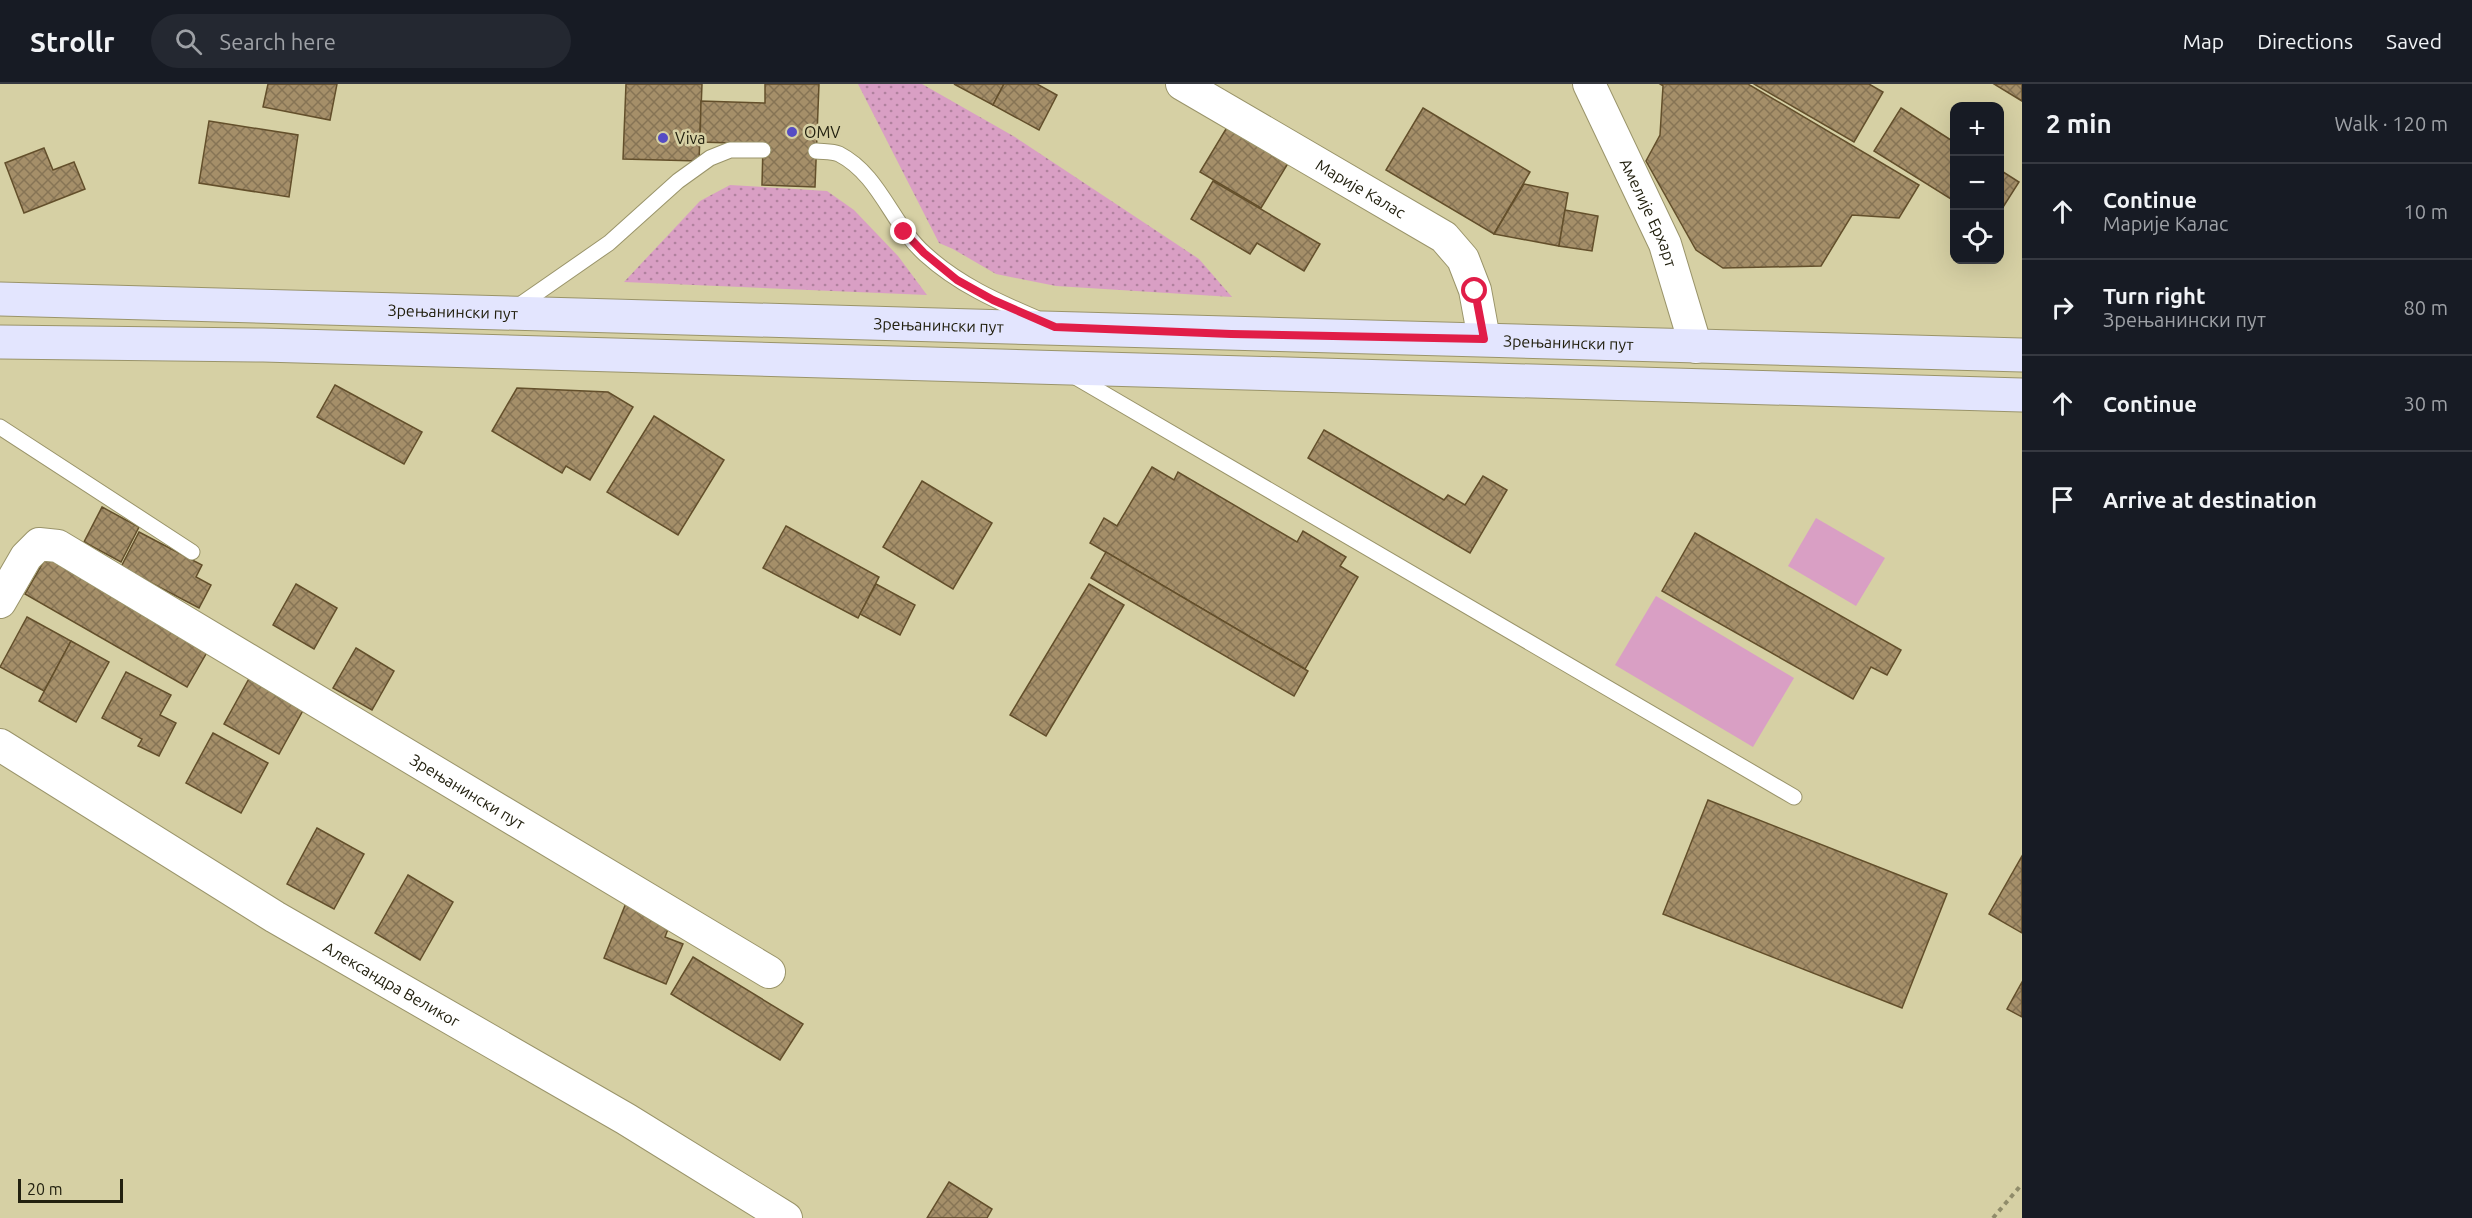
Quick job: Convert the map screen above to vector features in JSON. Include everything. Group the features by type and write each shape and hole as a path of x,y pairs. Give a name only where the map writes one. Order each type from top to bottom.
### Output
{"main road":[{"name":"Зрењанински пут","path":"0,299 2022,355"},
{"path":"0,342 263,345 2022,395"}],"street":[{"name":"Марије Калас","path":"1182,84 1444,237 1463,259 1475,291 1484,339"},
{"name":"Амелије Ерхарт","path":"1586,89 1665,244 1696,347"},
{"name":"Зрењанински пут","path":"0,602 26,557 39,544 58,546 769,972"},
{"name":"Александра Великог","path":"0,745 275,917 616,1113 786,1218"}],"lane":[{"path":"509,313 609,243 678,181 710,158 730,150 763,150"},
{"path":"816,151 837,153 872,181 904,232 924,253 957,280 993,300 1055,327"},
{"path":"1057,367 1794,797"},
{"path":"0,427 192,552"}],"path":[{"path":"1993,1218 2022,1184"}],"shaded area":[{"path":"858,84 922,84 1015,137 1199,259 1232,297 1056,286 996,274 939,243"},
{"path":"730,185 827,191 854,210 898,256 927,295 624,282 700,201"},
{"path":"1816,518 1885,558 1856,606 1788,566"},
{"path":"1656,596 1794,678 1753,747 1615,665"}],"building":[{"path":"268,84 337,84 330,120 263,107"},
{"path":"626,84 702,84 699,161 623,159"},
{"path":"765,84 819,84 815,187 762,185 763,144 700,142 701,101 765,103"},
{"path":"954,84 1004,84 993,105"},
{"path":"1004,84 1037,84 1057,95 1039,130 993,105"},
{"path":"1660,84 1748,84 1919,185 1899,218 1852,215 1821,266 1723,268 1696,250 1646,161 1660,135 1663,86"},
{"path":"1754,84 1869,84 1883,92 1854,142"},
{"path":"1994,84 2022,84 2022,101"},
{"path":"1423,108 1530,172 1494,234 1386,170"},
{"path":"1901,108 1950,139 1950,198 1874,151"},
{"path":"209,121 298,135 289,197 199,183"},
{"path":"1229,124 1290,160 1261,208 1200,172"},
{"path":"44,148 53,170 74,162 85,189 24,213 5,163"},
{"path":"2004,173 2019,182 2004,206"},
{"path":"1213,181 1320,244 1304,271 1257,243 1250,254 1191,219"},
{"path":"1524,184 1568,193 1559,246 1494,234"},
{"path":"1565,210 1598,216 1592,251 1559,246"},
{"path":"335,385 422,432 404,464 317,417"},
{"path":"517,388 608,392 633,407 590,480 566,466 562,473 492,431"},
{"path":"654,416 724,460 678,535 607,492"},
{"path":"1324,430 1444,500 1448,495 1465,505 1483,476 1507,490 1470,553 1308,458"},
{"path":"1152,467 1174,480 1178,472 1297,542 1303,531 1346,557 1340,566 1358,577 1305,669 1090,543 1104,518 1117,526"},
{"path":"922,481 992,523 953,589 883,547"},
{"path":"102,507 139,527 121,562 84,542"},
{"path":"786,526 879,577 858,618 763,568"},
{"path":"139,532 202,565 196,577 211,585 199,608 121,567"},
{"path":"1695,533 1901,650 1887,675 1871,667 1853,699 1662,591"},
{"path":"1106,552 1308,671 1294,696 1091,578"},
{"path":"48,554 210,647 187,687 25,594"},
{"path":"296,584 337,608 314,649 273,625"},
{"path":"876,584 915,605 900,635 860,614"},
{"path":"1089,584 1124,605 1046,736 1010,715"},
{"path":"27,617 71,641 44,691 0,667"},
{"path":"71,641 109,662 76,722 39,701"},
{"path":"356,648 394,671 372,710 333,688"},
{"path":"126,672 171,695 160,715 176,723 159,756 138,746 142,739 102,718"},
{"path":"251,675 306,705 279,754 224,724"},
{"path":"213,733 268,763 241,813 186,783"},
{"path":"1708,800 1947,894 1902,1008 1663,914"},
{"path":"317,828 364,854 334,909 287,884"},
{"path":"2022,856 2022,933 1989,914"},
{"path":"408,875 453,902 420,960 375,933"},
{"path":"628,898 673,916 665,937 683,944 666,984 604,958"},
{"path":"693,957 803,1024 780,1060 671,994"},
{"path":"2022,982 2022,1017 2007,1009"},
{"path":"949,1182 992,1209 987,1218 927,1218"}],"place":[{"name":"OMV","path":"792,132"},
{"name":"Viva","path":"663,138"}],"route":[{"path":"904,232 924,253 957,280 993,300 1055,327 1231,334 1484,339 1475,291"}]}
